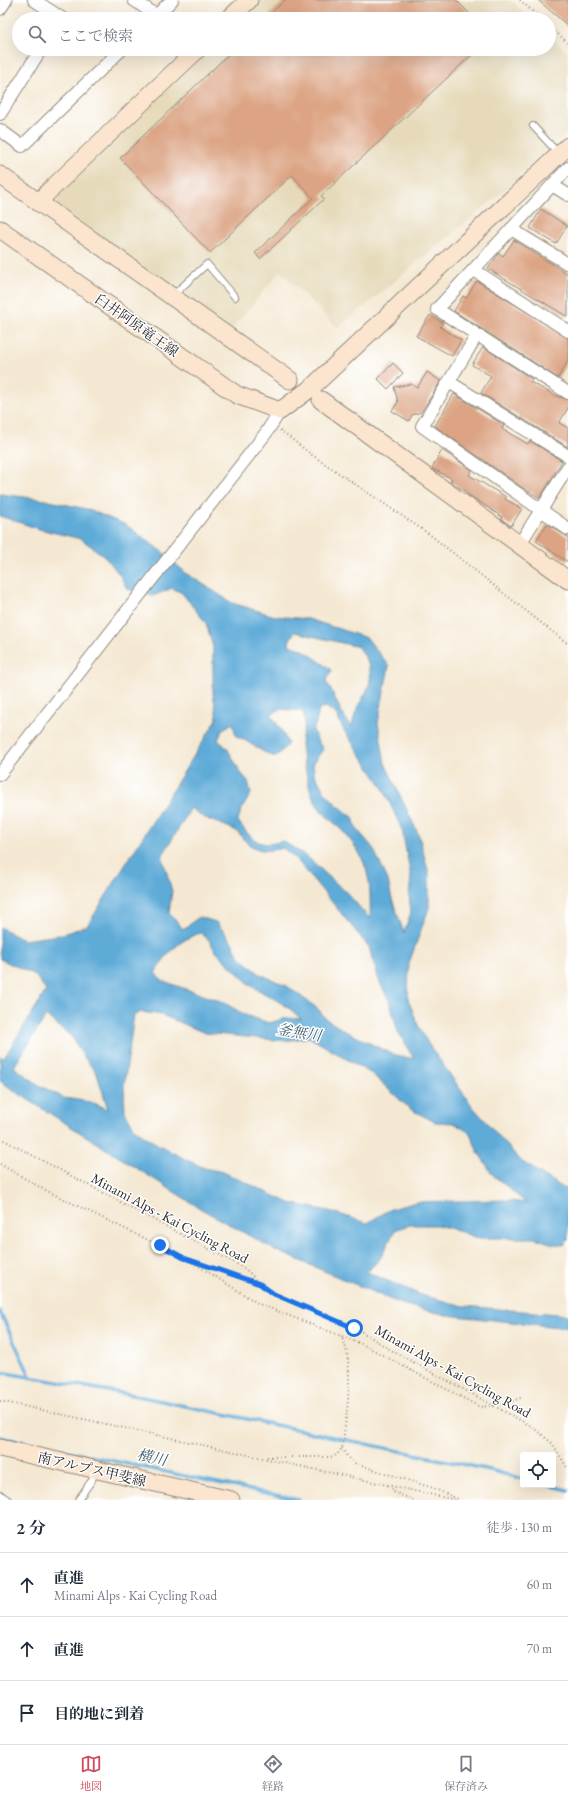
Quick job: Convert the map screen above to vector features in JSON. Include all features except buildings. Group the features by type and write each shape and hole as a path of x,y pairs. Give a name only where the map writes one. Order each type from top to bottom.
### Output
{"street":[{"path":"0,9 6,0"},
{"path":"34,0 52,12"},
{"path":"134,0 149,12"},
{"path":"162,12 172,0"},
{"path":"236,12 249,0"},
{"path":"0,114 37,56"},
{"path":"0,130 22,146 110,56"},
{"path":"39,202 189,56"},
{"path":"565,156 552,185 437,309 568,393"},
{"path":"0,774 273,422 565,156"},
{"path":"0,176 290,380"},
{"path":"552,185 568,195"},
{"name":"臼井阿原竜王線","path":"0,229 237,394 273,422"},
{"path":"511,229 568,264"},
{"path":"474,270 568,331"},
{"path":"477,335 422,426 568,529"},
{"path":"449,382 568,456"},
{"path":"321,400 568,580"},
{"path":"519,545 568,467"},
{"name":"南アルプス甲斐線","path":"0,1448 231,1500"}],"lane":[{"path":"533,126 565,156"},
{"path":"170,297 206,264 235,296"},
{"path":"78,1500 92,1480 96,1470"},
{"path":"0,1494 8,1500"}],"path":[{"path":"520,0 533,12"},
{"path":"556,32 568,43"},
{"path":"273,422 312,455 429,534 568,644"},
{"name":"Minami Alps - Kai Cycling Road","path":"0,1138 237,1264 249,1272 260,1284 274,1294 354,1328 531,1426 546,1437 568,1468"},
{"path":"0,1164 43,1189 184,1258 259,1304 341,1334 480,1407 505,1404 523,1396"},
{"path":"184,1258 260,1284"},
{"path":"262,1457 330,1458 337,1455 342,1448 349,1381 347,1345 341,1334"},
{"path":"0,1400 456,1500"},
{"path":"342,1448 348,1458 356,1464 433,1488 460,1500"},
{"path":"390,1485 394,1492 413,1500"}],"shaded area":[{"path":"260,0 510,0 523,12 247,12"},
{"path":"556,42 568,53 568,131 507,188 338,328 280,271 231,330 57,205 60,191 202,56 556,56"}],"water":[{"name":"釜無川","path":"0,494 40,499 87,509 126,525 160,550 186,573 232,603 275,616 308,619 367,638 389,666 378,723 385,763 419,836 429,874 429,908 409,963 408,999 418,1025 429,1045 473,1107 521,1161 568,1191 568,1240 564,1245 553,1244 535,1238 476,1238 457,1230 437,1225 410,1225 395,1230 380,1259 367,1272 421,1295 464,1306 568,1315 568,1328 446,1315 401,1304 275,1250 203,1210 0,1081 0,1057 4,1058 46,991 35,975 0,959 0,927 23,940 60,935 87,926 217,719 213,693 213,647 206,623 182,593 172,588 153,596 127,589 120,575 103,555 81,539 39,529 0,516","holes":["295,632 359,647 367,660 370,671 370,681 368,689 355,715 352,727 341,710 326,681 332,670 302,649 289,645 290,639","326,707 336,714 345,732 383,788 402,830 411,877 409,896 411,912 404,933 391,896 388,880 373,848 356,828 353,817 337,805 324,791 314,773 313,764 323,749 313,730 319,709","280,709 303,711 304,725 301,748 310,789 313,798 321,810 340,828 360,854 369,884 370,919 347,893 305,855 282,841 267,844 256,841 247,833 238,821 241,810 251,794 248,781 241,773 227,748 218,740 223,729 233,723 236,736 276,757 288,744 282,731 271,715","191,808 201,816 236,831 243,839 257,849 271,850 283,848 297,860 369,947 379,981 389,1000 398,1032 414,1059 394,1055 345,1031 326,1019 318,1009 287,986 260,974 240,957 230,939 216,922 199,917 183,929 169,913 172,891 162,856","201,933 209,940 216,952 250,985 288,1007 301,1019 287,1018 269,1023 245,1015 223,1002 163,981 155,973 174,948 187,939","142,1012 162,1015 205,1033 286,1041 309,1037 372,1074 410,1109 435,1122 454,1123 470,1133 478,1152 493,1175 526,1203 504,1200 416,1202 391,1209 367,1223 329,1211 290,1203 223,1172 204,1168 152,1141 135,1129 125,1112 124,1086 134,1015","46,1016 72,1037 82,1054 97,1074 108,1109 91,1102 64,1098 39,1085 14,1067"]}],"waterway":[{"path":"0,1312 31,1378"},
{"path":"0,1372 133,1395 490,1470 520,1478"},
{"name":"横川","path":"0,1437 299,1500"},
{"path":"556,1487 568,1490"}],"route":[{"path":"160,1245 184,1258 260,1284 274,1294 354,1328"}]}
